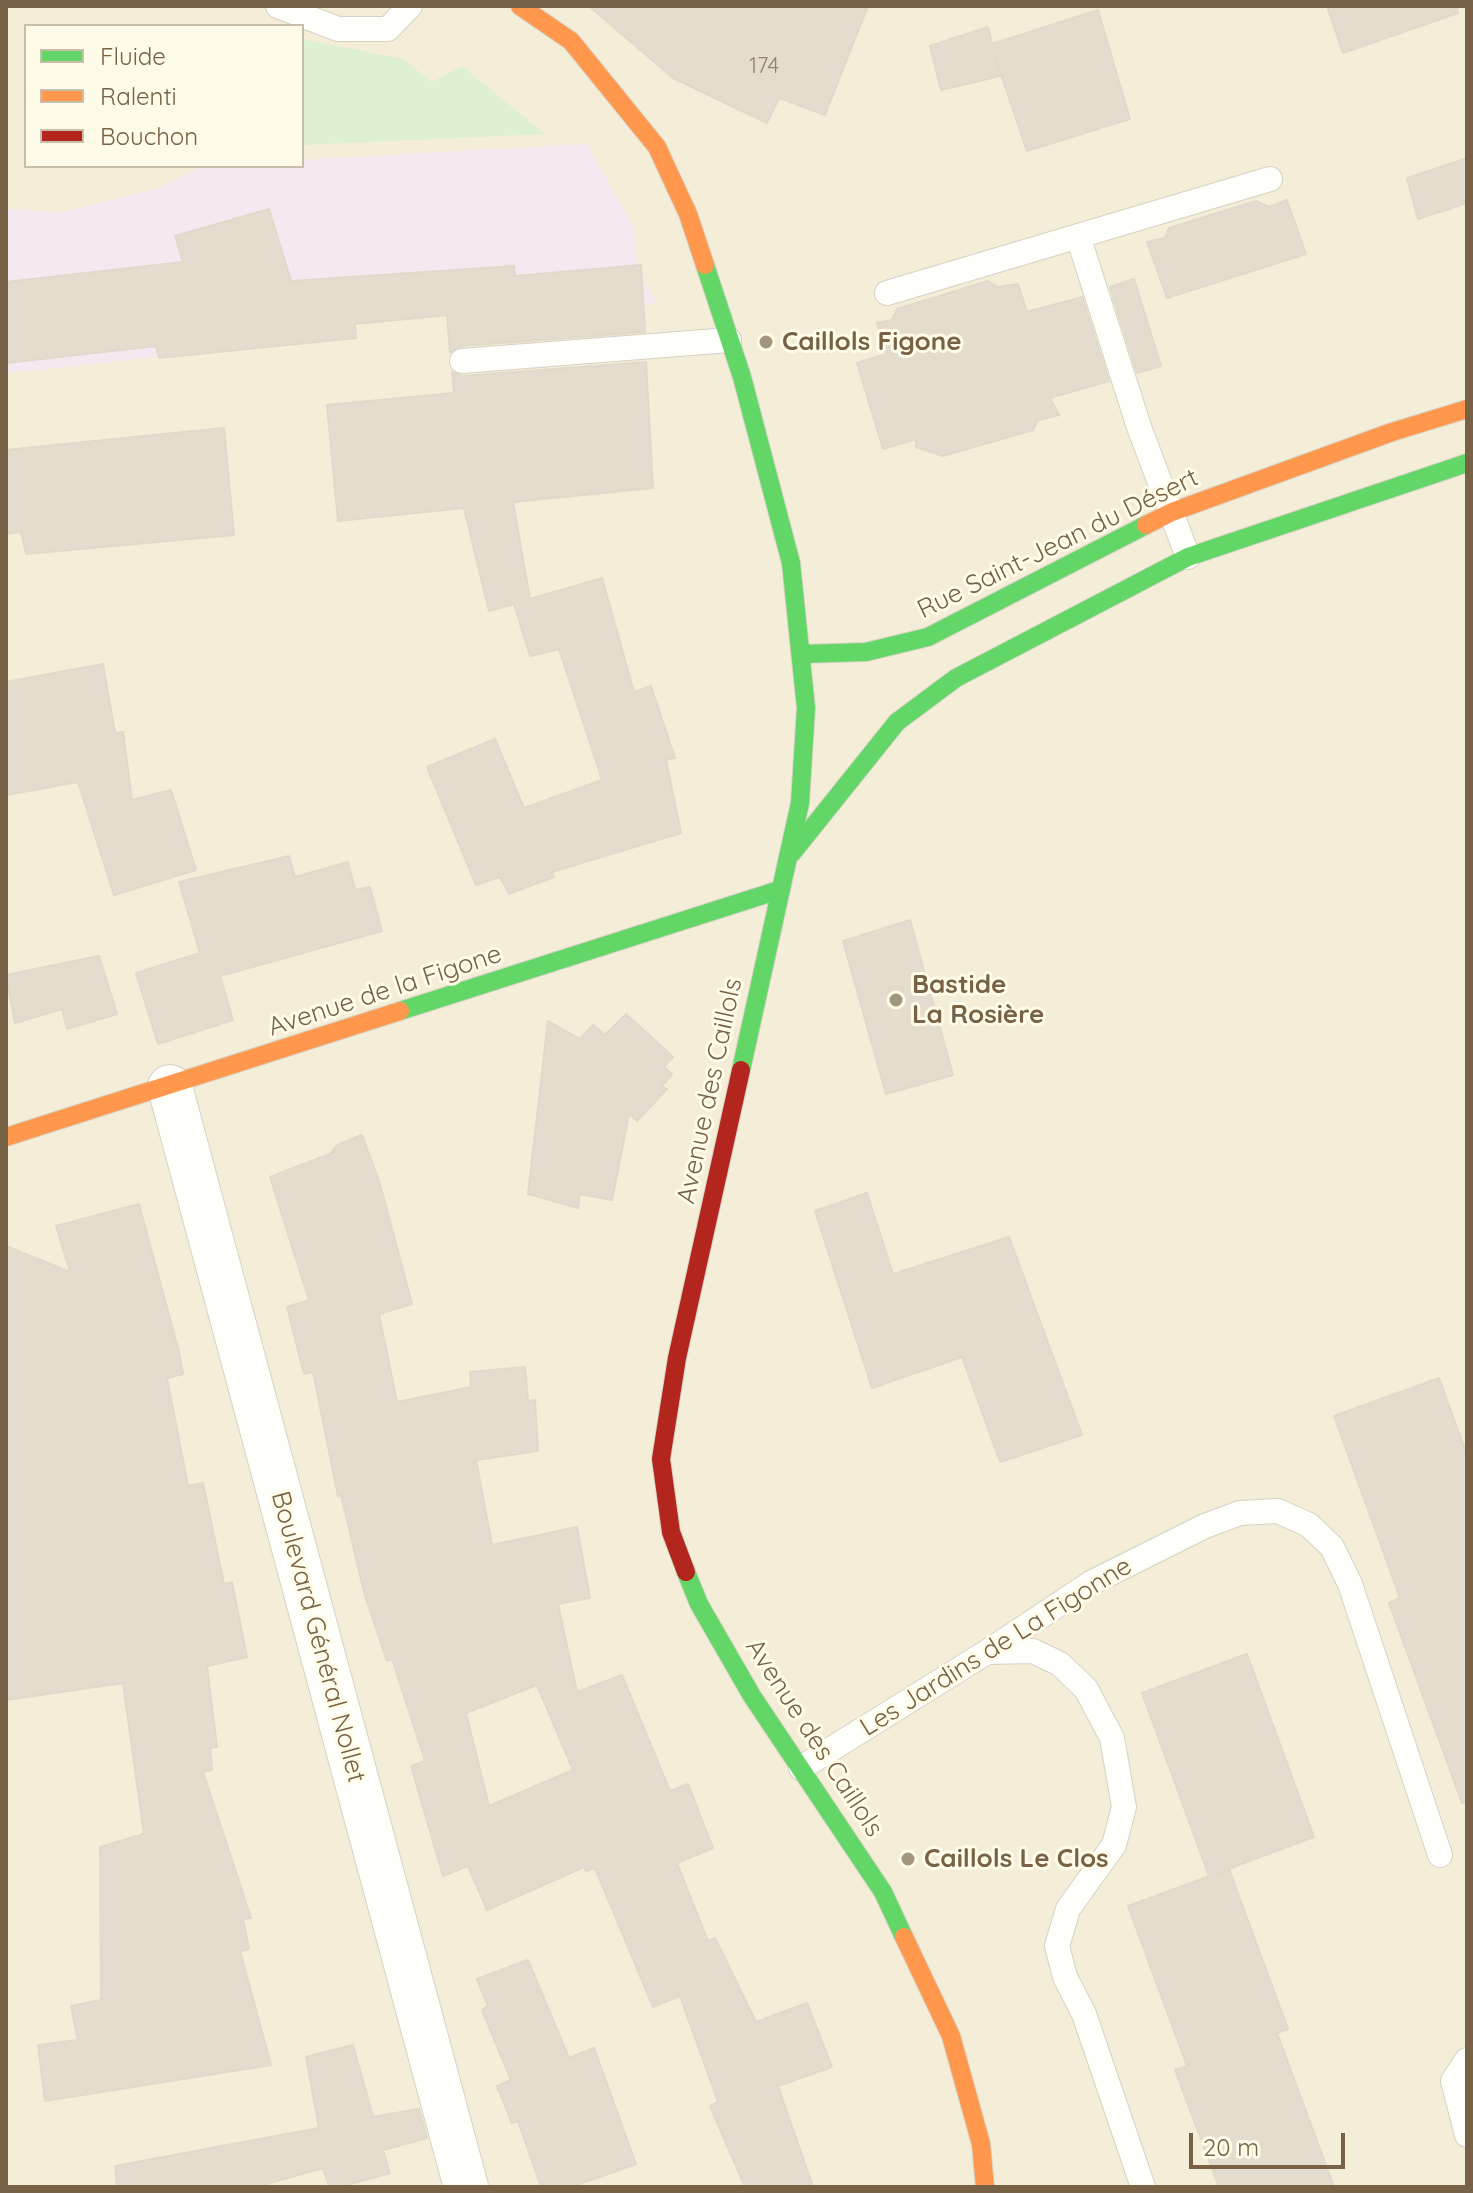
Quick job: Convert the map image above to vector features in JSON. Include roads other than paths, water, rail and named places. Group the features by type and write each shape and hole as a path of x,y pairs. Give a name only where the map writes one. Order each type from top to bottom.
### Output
{"street":[{"name":"Avenue des Caillols","path":"525,7 571,41 657,147 688,214 729,340 791,563 802,654 806,708 800,803 677,1358 661,1459 671,1532 699,1604 752,1696 883,1892 951,2036 981,2144 985,2187"},
{"name":"Rue Saint-Jean du Désert","path":"802,654 866,652 928,637 1172,512 1392,432 1467,409"},
{"path":"788,857 897,722 956,678 1188,557 1467,463"},
{"name":"Avenue de la Figone","path":"6,1137 779,890"},
{"name":"Boulevard Général Nollet","path":"170,1087 466,2187"}],"lane":[{"path":"278,6 338,29 388,29 410,6"},
{"path":"887,293 1270,179"},
{"path":"1078,236 1139,427 1188,557"},
{"path":"462,361 729,340"},
{"name":"Les Jardins de La Figonne","path":"801,1768 1091,1583 1205,1526 1240,1513 1278,1511 1309,1525 1332,1547 1350,1584 1440,1855"},
{"path":"987,1652 1033,1651 1060,1664 1086,1689 1112,1738 1124,1807 1114,1845 1068,1909 1057,1946 1065,1977 1084,2014 1143,2187"},
{"path":"1467,2060 1453,2081 1467,2135"}],"place":[{"name":"Caillols Figone","path":"766,342"},
{"name":"Bastide La Rosière","path":"896,1000"},
{"name":"Caillols Le Clos","path":"908,1859"}]}
